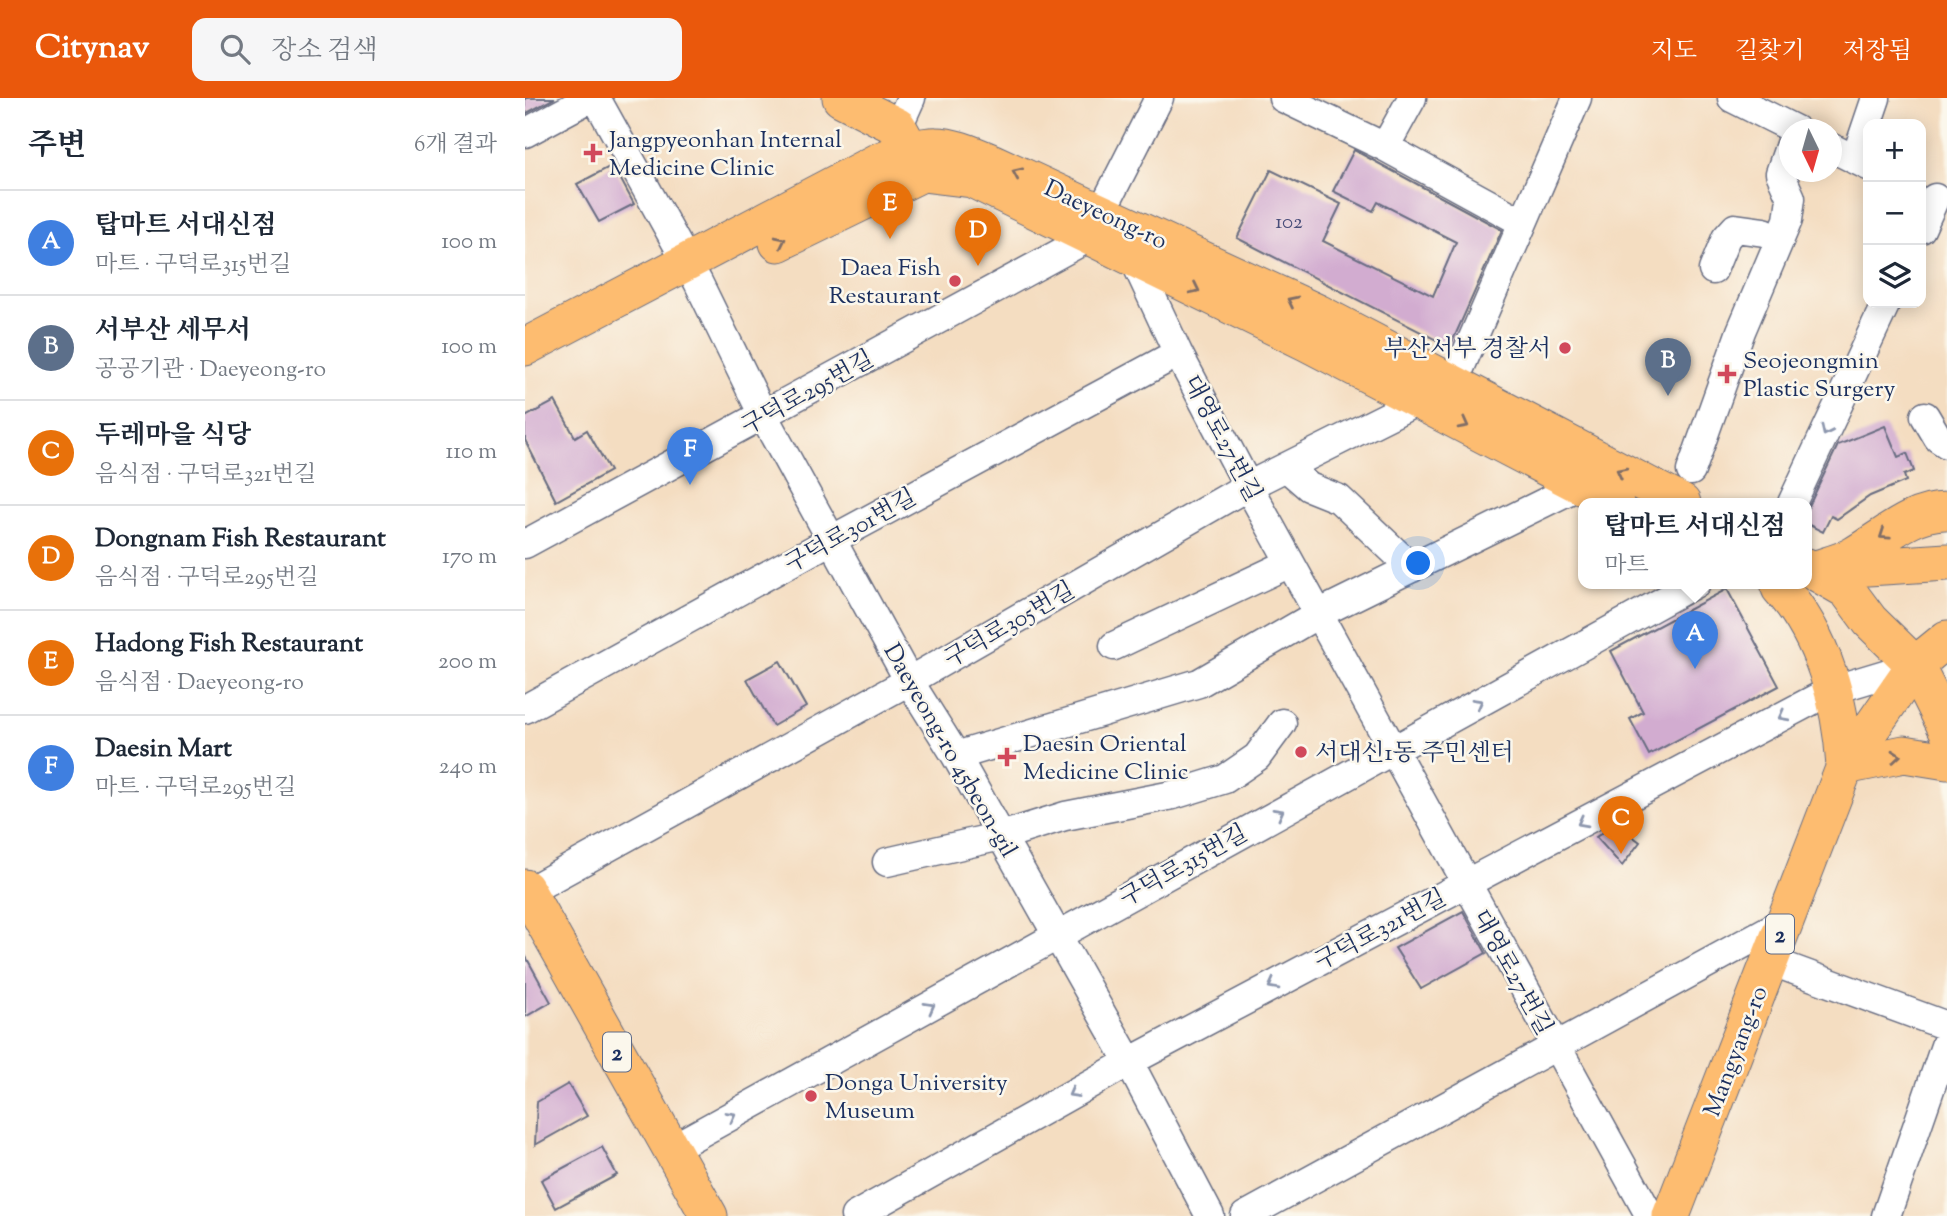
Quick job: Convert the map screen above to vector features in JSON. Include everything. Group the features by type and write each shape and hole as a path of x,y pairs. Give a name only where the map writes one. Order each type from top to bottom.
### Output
{"main road":[{"path":"841,98 910,137"},
{"name":"Daeyeong-ro","path":"525,373 693,273 910,137 963,149 1095,225 1296,303 1454,382 1686,487"},
{"name":"Daeyeong-ro","path":"1095,225 1134,259 1420,400 1605,498"},
{"name":"Daeyeong-ro","path":"525,347 693,273"},
{"path":"1812,571 1852,557 1893,529 1921,516 1947,511"},
{"path":"1812,575 1947,562"},
{"path":"1812,582 1847,590 1870,621 1915,665 1947,729"},
{"path":"1797,589 1832,690 1842,728 1845,766 1904,754 1947,761"},
{"name":"2","path":"1915,665 1947,639"},
{"name":"Mangyang-ro","path":"1653,1216 1770,961 1845,766 1915,665"},
{"name":"2","path":"526,890 709,1216"}],"street":[{"path":"525,133 590,98"},
{"name":"Daeyeong-ro 45beon-gil","path":"596,98 693,273 764,417 909,681 956,756 1129,1062 1210,1216"},
{"path":"1095,225 1159,98"},
{"path":"1283,98 1385,147 1522,222"},
{"path":"1385,147 1412,98"},
{"path":"1454,382 1577,98"},
{"path":"1732,98 1779,121"},
{"path":"1852,158 1875,98"},
{"path":"1686,487 1741,331 1788,219 1791,198 1784,182"},
{"path":"1926,217 1934,197"},
{"name":"구덕로295번길","path":"525,544 764,417 1095,225"},
{"path":"1713,270 1726,238 1735,228 1764,232 1780,239"},
{"name":"대영로27번길","path":"1134,259 1178,354 1391,750 1555,1048 1653,1216"},
{"path":"1794,498 1884,308"},
{"name":"구덕로301번길","path":"525,709 832,538 1178,354"},
{"name":"구덕로305번길","path":"526,890 909,681 1248,486 1420,400"},
{"path":"1925,416 1938,438 1947,444"},
{"path":"1286,467 1309,486 1339,499 1412,568"},
{"path":"956,756 1199,683 1318,614 1580,485"},
{"path":"1114,646 1290,563"},
{"name":"구덕로315번길","path":"671,1149 1685,589"},
{"name":"구덕로321번길","path":"855,1216 1129,1062 1832,690 1915,665"},
{"path":"887,862 1001,836 1065,816 1173,795 1225,779 1257,757 1282,723"},
{"path":"1245,1216 1785,921"},
{"path":"1770,961 1947,1026"},
{"path":"1886,1216 1947,1040"}],"building":[{"path":"525,98 555,98 525,114"},
{"path":"1354,150 1502,230 1450,347 1237,238 1271,170 1341,204 1323,241 1433,296 1456,242 1378,202 1373,211 1333,191"},
{"path":"613,165 634,204 599,222 577,184"},
{"path":"555,401 575,437 587,430 610,471 556,501 525,440 525,417"},
{"path":"1885,426 1898,457 1907,453 1914,471 1904,475 1906,481 1870,496 1837,519 1831,516 1823,532 1812,526 1812,500 1838,445"},
{"path":"1727,589 1779,686 1649,755 1630,719 1643,712 1611,651"},
{"path":"780,661 806,707 773,726 747,679"},
{"path":"1616,824 1640,842 1622,866 1596,837"},
{"path":"1463,911 1486,953 1421,989 1395,948"},
{"path":"525,955 551,1002 525,1017"},
{"path":"568,1084 587,1116 535,1145 537,1102"},
{"path":"602,1147 617,1175 556,1208 541,1180"}],"place":[{"name":"Jangpyeonhan Internal Medicine Clinic","path":"593,153"},
{"name":"Hadong Fish Restaurant","path":"890,239"},
{"name":"Dongnam Fish Restaurant","path":"978,266"},
{"name":"Daea Fish Restaurant","path":"955,281"},
{"name":"부산서부 경찰서","path":"1565,348"},
{"name":"Seojeongmin Plastic Surgery","path":"1727,374"},
{"name":"서부산 세무서","path":"1668,396"},
{"name":"Daesin Mart","path":"690,485"},
{"name":"탑마트 서대신점","path":"1695,669"},
{"name":"서대신1동 주민센터","path":"1301,752"},
{"name":"Daesin Oriental Medicine Clinic","path":"1007,757"},
{"name":"두레마을 식당","path":"1621,854"},
{"name":"Donga University Museum","path":"811,1096"}]}
